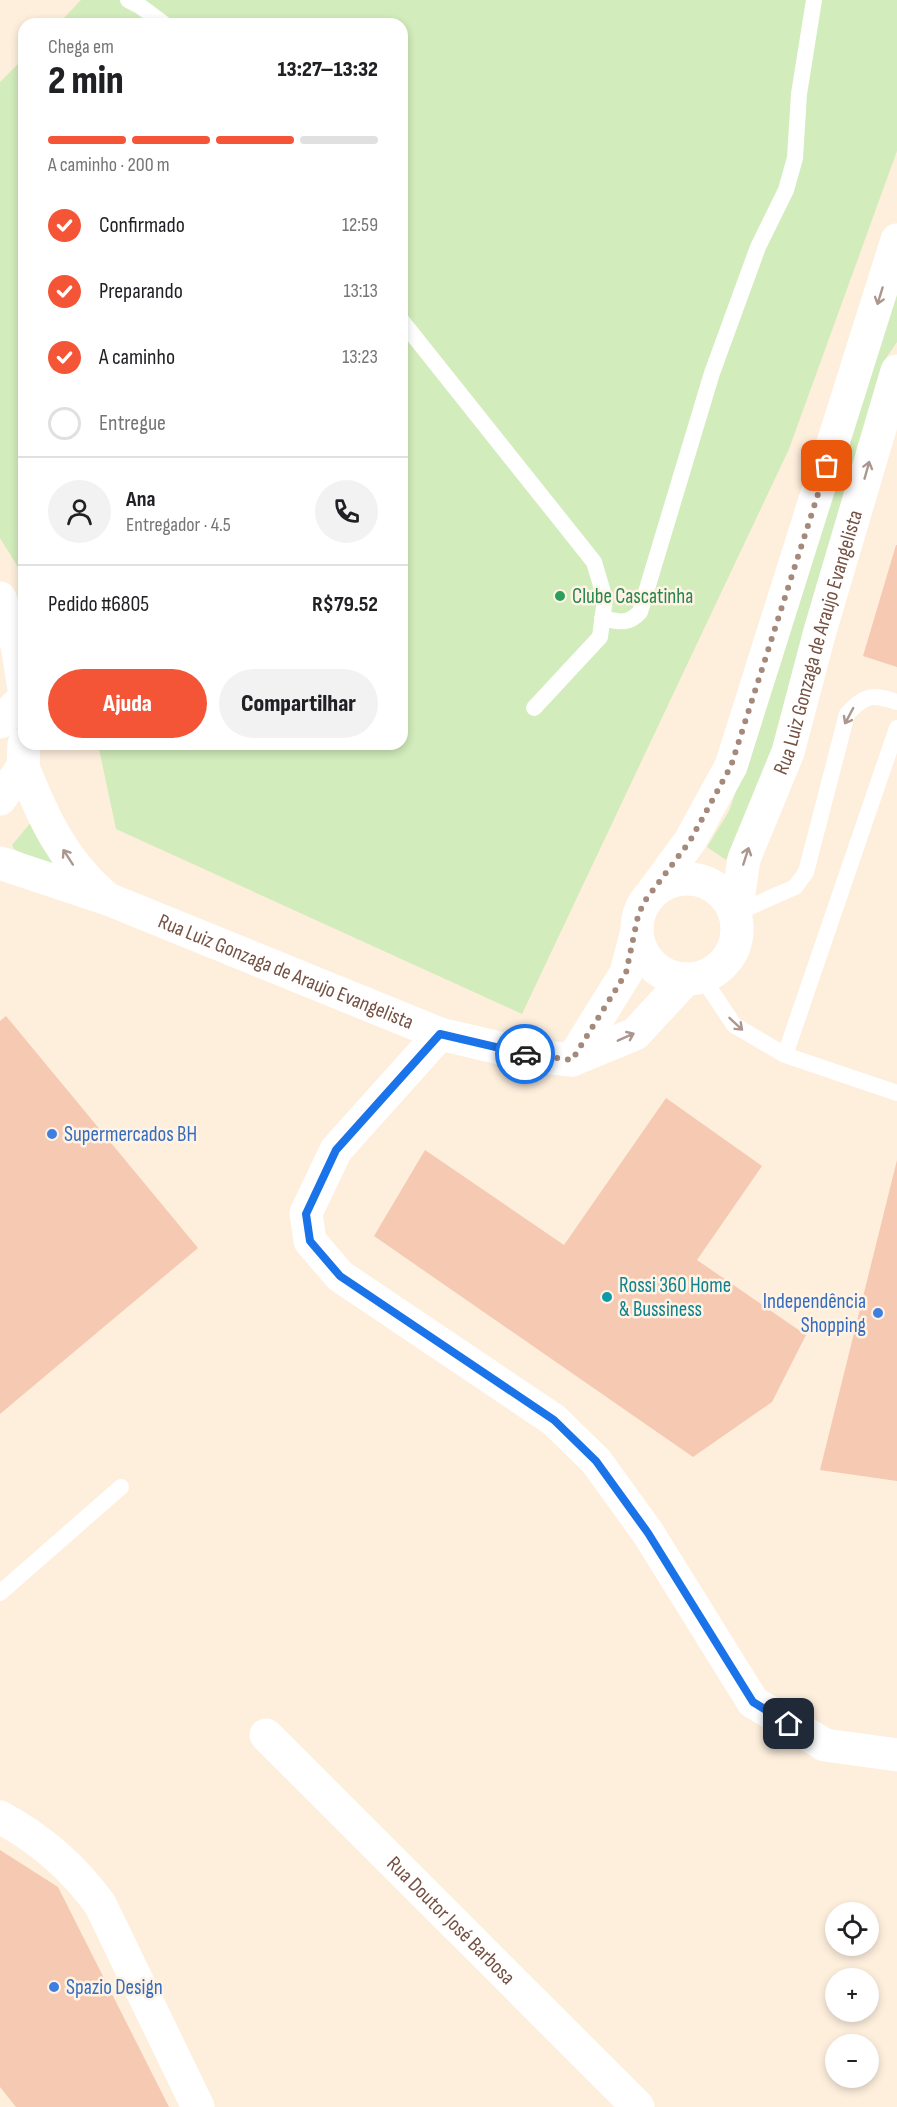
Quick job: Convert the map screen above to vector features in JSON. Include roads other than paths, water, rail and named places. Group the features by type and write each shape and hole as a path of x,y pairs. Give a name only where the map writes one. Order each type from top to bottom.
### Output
{"main road":[{"name":"Rua Luiz Gonzaga de Araujo Evangelista","path":"654,890 690,841 731,766 897,240"},
{"name":"Rua Luiz Gonzaga de Araujo Evangelista","path":"736,913 744,860 788,752 820,632 897,371"},
{"path":"3,611 18,651"},
{"path":"0,722 18,704"},
{"name":"Rua Luiz Gonzaga de Araujo Evangelista","path":"24,756 41,812 54,836 80,875 108,899"},
{"path":"0,799 24,756"},
{"name":"Rua Luiz Gonzaga de Araujo Evangelista","path":"0,863 108,899 440,1034 533,1056 572,1060 635,1034 694,978"},
{"path":"0,883 43,879"},
{"path":"572,1060 626,973 641,909 654,890 684,879 700,880 716,887 728,899 736,913 735,945 716,970 694,978 672,977 657,970 647,960 639,946 637,931"},
{"path":"440,1034 336,1150 306,1214 310,1241 340,1276 554,1420 596,1461 648,1533 753,1702 825,1745 897,1755"},
{"name":"Rua Doutor José Barbosa","path":"266,1735 638,2107"},
{"path":"0,1817 30,1833 62,1860 84,1882 100,1904 198,2107"}],"lane":[{"path":"128,0 156,18"},
{"path":"602,618 625,623 640,612 712,373 758,247 786,190 795,158 799,94 814,0"},
{"path":"408,329 594,562 605,599 600,637 534,708"},
{"path":"736,913 795,887 806,872 847,714 859,701 874,695 897,702"},
{"path":"785,1055 897,728"},
{"path":"694,978 734,1025 785,1055 897,1093"},
{"path":"0,1593 121,1487"}],"place":[{"name":"Clube Cascatinha","path":"560,596"},
{"name":"Supermercados BH","path":"52,1134"},
{"name":"Rossi 360 Home & Bussiness","path":"607,1297"},
{"name":"Independência Shopping","path":"878,1313"},
{"name":"Spazio Design","path":"54,1987"}]}
